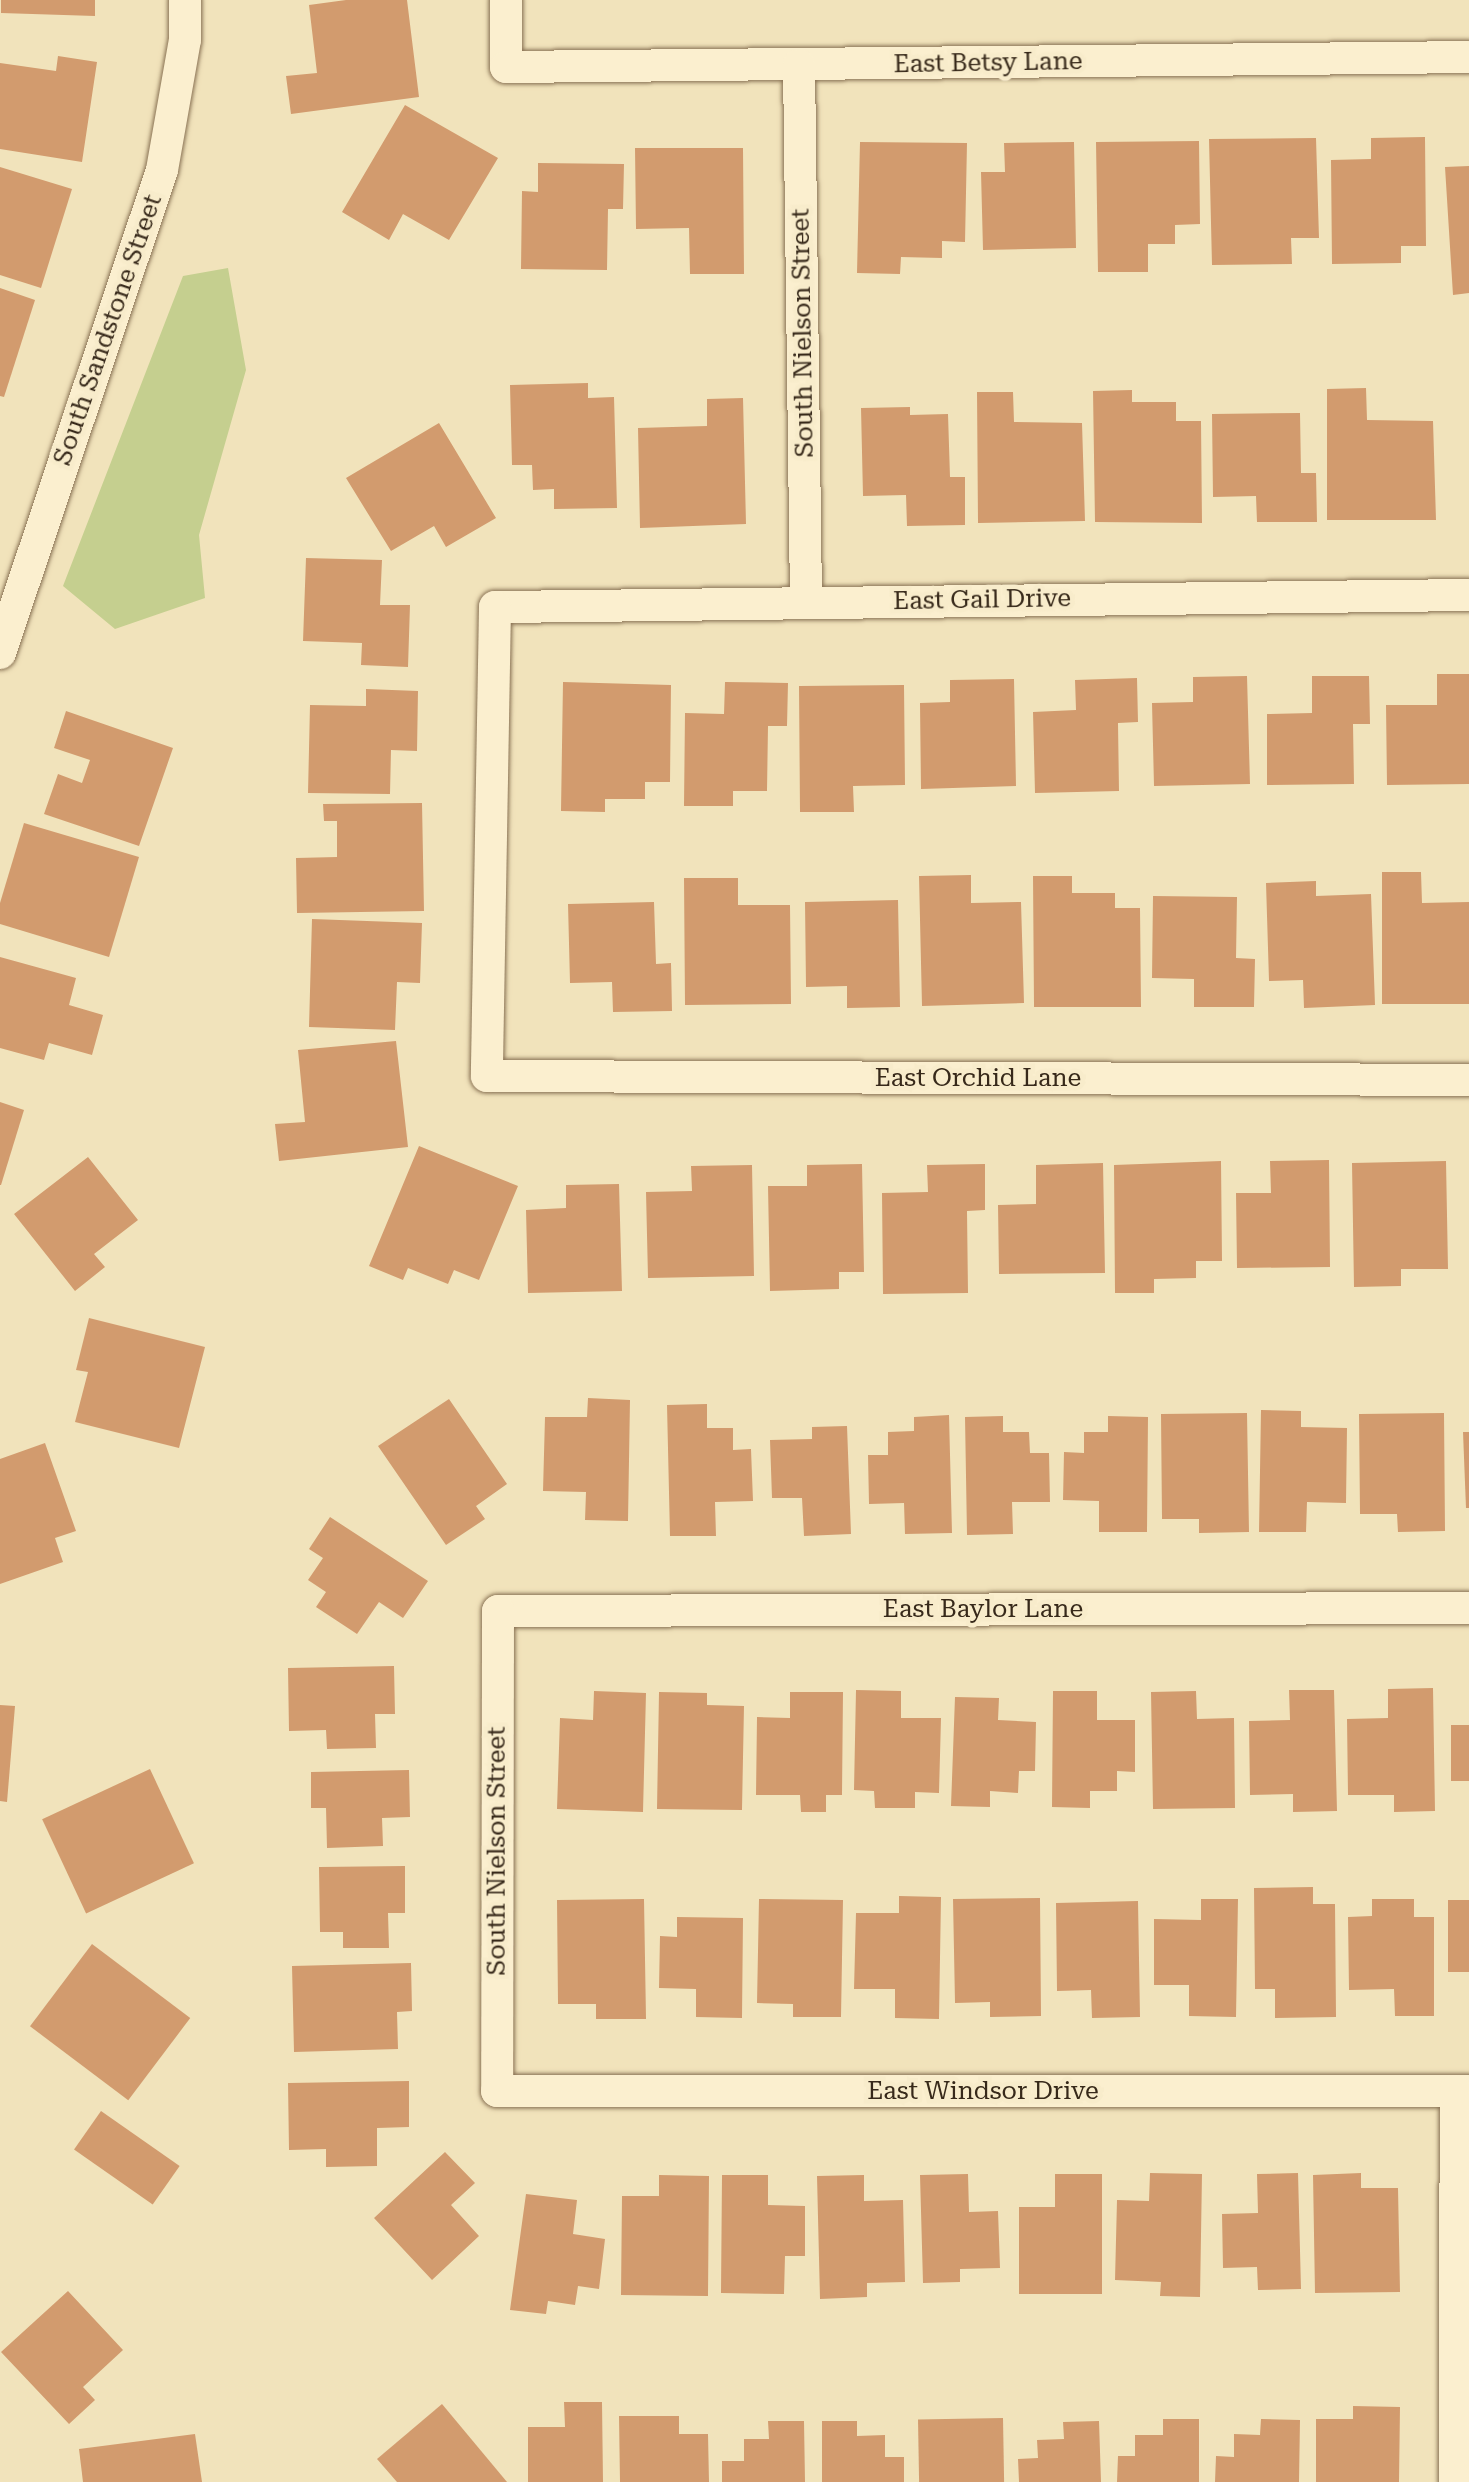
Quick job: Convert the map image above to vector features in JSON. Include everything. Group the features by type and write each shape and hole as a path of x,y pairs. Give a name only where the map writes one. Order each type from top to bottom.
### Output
{"street":[{"name":"South Sandstone Street","path":"0,653 162,170 185,40 185,0"},
{"name":"East Betsy Lane","path":"506,0 506,67 1469,57"},
{"name":"South Nielson Street","path":"799,65 806,602"},
{"name":"East Gail Drive","path":"487,1076 495,606 1469,596"},
{"name":"East Orchid Lane","path":"487,1076 1469,1080"},
{"name":"East Baylor Lane","path":"498,1610 1469,1608"},
{"name":"South Nielson Street","path":"496,2091 498,1610"},
{"name":"East Windsor Drive","path":"496,2091 1463,2091"},
{"path":"1456,2482 1463,2091"}],"green space":[{"path":"228,268 246,370 199,535 205,598 115,629 63,586 183,276"}],"building":[{"path":"1,0 95,0 95,16 1,13"},
{"path":"346,0 407,0 419,97 291,114 286,76 317,73 309,5"},
{"path":"58,56 97,62 82,162 0,149 0,63 56,71"},
{"path":"405,105 498,158 449,240 403,214 389,240 342,212"},
{"path":"1425,137 1426,246 1401,246 1401,263 1332,264 1331,160 1371,159 1371,138"},
{"path":"1316,138 1319,238 1291,238 1292,264 1212,265 1209,139"},
{"path":"1199,141 1200,224 1175,225 1175,244 1148,244 1148,272 1098,272 1096,142"},
{"path":"860,142 967,143 965,242 942,241 942,258 901,257 900,274 857,273"},
{"path":"1074,142 1076,248 983,250 981,172 1005,172 1004,143"},
{"path":"635,148 743,148 744,274 690,274 689,228 636,229"},
{"path":"538,163 624,164 623,209 608,209 607,270 521,269 522,191 538,192"},
{"path":"1469,166 1469,293 1453,295 1445,167"},
{"path":"0,167 72,189 41,288 0,275"},
{"path":"0,288 35,300 4,397 0,396"},
{"path":"588,383 588,398 614,397 617,508 554,509 554,489 533,490 532,465 512,465 510,385"},
{"path":"1366,388 1367,420 1433,421 1436,520 1327,520 1327,389"},
{"path":"1132,390 1132,402 1176,402 1176,421 1201,421 1202,523 1095,522 1093,391"},
{"path":"977,392 1013,392 1014,422 1082,423 1085,521 978,523"},
{"path":"743,398 746,524 640,528 638,428 707,426 707,399"},
{"path":"910,407 910,415 948,414 950,477 965,477 965,525 907,526 906,495 863,496 861,408"},
{"path":"1300,413 1301,473 1316,473 1317,522 1257,522 1256,496 1213,497 1212,414"},
{"path":"439,423 496,518 446,547 434,526 391,551 346,478"},
{"path":"306,558 382,560 380,605 410,605 408,667 361,665 362,643 303,641"},
{"path":"1437,674 1469,674 1469,784 1387,785 1386,705 1437,705"},
{"path":"1247,676 1250,784 1154,786 1152,703 1193,702 1193,677"},
{"path":"1312,676 1369,676 1370,724 1353,724 1354,784 1267,785 1267,714 1312,713"},
{"path":"1137,678 1138,722 1118,723 1119,791 1035,793 1033,712 1076,710 1075,680"},
{"path":"1014,679 1016,786 921,789 920,703 950,702 950,680"},
{"path":"563,682 671,685 670,782 645,782 645,799 605,799 605,812 561,811"},
{"path":"725,682 788,683 787,726 768,726 767,791 733,791 733,806 684,806 685,713 724,714"},
{"path":"904,685 905,785 853,786 854,812 800,812 799,686"},
{"path":"366,689 418,691 417,751 391,750 390,794 308,793 310,705 366,706"},
{"path":"66,711 173,748 139,846 44,814 58,774 82,783 90,760 54,748"},
{"path":"422,803 424,911 297,913 296,858 337,857 337,821 324,821 323,804"},
{"path":"24,823 139,857 109,957 0,924 0,903"},
{"path":"1382,872 1421,872 1422,903 1469,902 1469,1004 1382,1004"},
{"path":"971,875 971,903 1021,902 1024,1003 922,1006 919,876"},
{"path":"1033,876 1072,876 1072,893 1115,893 1115,908 1140,908 1141,1007 1034,1007"},
{"path":"684,878 738,878 738,905 790,905 791,1004 685,1005"},
{"path":"1316,881 1316,896 1371,894 1375,1005 1304,1008 1303,980 1269,981 1266,883"},
{"path":"1153,896 1237,897 1236,958 1255,959 1254,1007 1194,1007 1194,979 1152,978"},
{"path":"898,900 900,1007 847,1008 847,986 806,987 805,902"},
{"path":"654,902 656,964 671,963 672,1011 613,1012 612,982 570,983 568,904"},
{"path":"312,919 422,923 420,983 397,982 395,1030 309,1027"},
{"path":"0,957 76,978 69,1005 103,1015 92,1055 49,1043 44,1060 0,1048"},
{"path":"396,1041 408,1147 279,1161 275,1124 305,1122 298,1050"},
{"path":"0,1102 24,1110 1,1185 0,1185"},
{"path":"419,1146 518,1186 479,1280 454,1270 448,1284 408,1268 403,1280 369,1266"},
{"path":"88,1157 138,1220 94,1254 105,1267 75,1291 14,1214"},
{"path":"1329,1160 1330,1267 1237,1268 1236,1193 1271,1193 1270,1161"},
{"path":"1221,1161 1222,1261 1196,1261 1196,1278 1154,1279 1154,1293 1115,1293 1114,1165"},
{"path":"1446,1161 1448,1269 1401,1269 1401,1286 1354,1287 1352,1163"},
{"path":"1103,1163 1105,1273 999,1274 998,1205 1036,1204 1036,1165"},
{"path":"862,1164 864,1272 839,1272 839,1289 770,1291 768,1186 807,1186 807,1165"},
{"path":"985,1164 985,1210 967,1211 968,1293 883,1294 882,1193 928,1192 927,1165"},
{"path":"752,1165 754,1276 648,1278 646,1192 692,1191 691,1166"},
{"path":"619,1184 622,1291 528,1293 526,1210 566,1208 566,1185"},
{"path":"89,1318 205,1347 179,1448 75,1422 88,1372 76,1370"},
{"path":"588,1398 630,1400 628,1521 585,1520 586,1492 543,1491 545,1417 587,1417"},
{"path":"449,1399 507,1484 476,1506 485,1519 446,1545 378,1446"},
{"path":"707,1404 707,1428 733,1428 733,1450 751,1449 753,1501 715,1502 716,1536 670,1536 667,1405"},
{"path":"1261,1410 1301,1411 1301,1427 1347,1428 1346,1503 1307,1502 1306,1532 1259,1532"},
{"path":"1247,1413 1249,1532 1199,1533 1199,1519 1162,1519 1161,1414"},
{"path":"1444,1413 1445,1531 1398,1532 1397,1514 1360,1514 1359,1414"},
{"path":"949,1415 952,1533 905,1534 904,1503 869,1504 868,1455 888,1455 888,1432 914,1431 914,1417"},
{"path":"1003,1416 1003,1432 1029,1432 1030,1453 1049,1453 1050,1502 1012,1502 1013,1534 967,1535 965,1417"},
{"path":"1108,1416 1148,1417 1147,1532 1099,1532 1099,1501 1063,1500 1064,1452 1084,1453 1084,1432 1108,1432"},
{"path":"847,1426 851,1534 804,1536 802,1498 772,1498 770,1440 812,1439 812,1427"},
{"path":"1463,1432 1469,1432 1469,1508 1466,1508"},
{"path":"45,1443 76,1531 55,1538 63,1562 0,1584 0,1459"},
{"path":"330,1517 428,1581 403,1618 379,1602 357,1634 316,1607 326,1592 308,1580 323,1558 309,1549"},
{"path":"394,1666 395,1714 375,1714 376,1748 327,1749 326,1730 289,1731 288,1668"},
{"path":"1433,1688 1435,1811 1394,1812 1394,1795 1348,1795 1347,1719 1388,1718 1388,1689"},
{"path":"856,1690 901,1691 901,1718 941,1718 939,1793 915,1792 915,1808 875,1808 874,1791 854,1790"},
{"path":"1289,1690 1334,1690 1337,1811 1293,1812 1293,1794 1250,1795 1249,1721 1290,1720"},
{"path":"594,1691 646,1693 643,1812 557,1809 560,1718 593,1720"},
{"path":"1053,1691 1097,1691 1097,1720 1135,1720 1135,1772 1117,1771 1117,1791 1090,1791 1090,1808 1052,1807"},
{"path":"1196,1691 1197,1719 1234,1718 1235,1808 1153,1809 1151,1692"},
{"path":"659,1692 707,1693 707,1705 744,1706 742,1810 657,1809"},
{"path":"790,1692 843,1692 842,1795 826,1795 826,1812 801,1812 800,1795 756,1795 757,1717 790,1718"},
{"path":"955,1697 999,1698 998,1720 1036,1722 1035,1771 1019,1771 1018,1793 990,1791 990,1807 951,1806"},
{"path":"0,1705 15,1706 7,1802 0,1801"},
{"path":"1451,1725 1469,1725 1469,1781 1451,1781"},
{"path":"150,1769 194,1863 86,1914 42,1819"},
{"path":"409,1770 410,1817 382,1818 383,1846 327,1848 326,1808 311,1808 311,1772"},
{"path":"405,1866 405,1913 388,1913 389,1948 343,1948 343,1932 320,1932 319,1867"},
{"path":"1313,1887 1313,1904 1335,1904 1336,2017 1275,2018 1275,1989 1255,1989 1254,1888"},
{"path":"899,1896 941,1897 939,2019 895,2018 895,1989 854,1989 856,1913 899,1913"},
{"path":"1040,1898 1041,2016 990,2017 990,2002 955,2003 953,1899"},
{"path":"644,1899 646,2019 596,2019 596,2004 558,2004 557,1900"},
{"path":"759,1899 843,1900 841,2017 793,2017 793,2004 757,2003"},
{"path":"1201,1899 1238,1899 1236,2017 1189,2016 1189,1985 1154,1985 1154,1919 1201,1920"},
{"path":"1372,1899 1414,1899 1414,1917 1434,1917 1434,2016 1395,2016 1394,1989 1349,1990 1348,1917 1372,1916"},
{"path":"1448,1900 1469,1900 1469,1972 1448,1972"},
{"path":"1138,1901 1140,2017 1092,2018 1091,1990 1057,1991 1056,1903"},
{"path":"677,1917 743,1918 742,2018 696,2017 696,1989 659,1988 660,1936 677,1937"},
{"path":"92,1944 190,2018 128,2100 30,2026"},
{"path":"411,1963 412,2011 397,2012 398,2049 294,2052 292,1966"},
{"path":"409,2081 409,2127 377,2128 377,2166 326,2167 326,2149 289,2150 288,2083"},
{"path":"101,2111 180,2166 153,2205 74,2150"},
{"path":"445,2152 475,2183 451,2205 479,2236 432,2280 374,2218"},
{"path":"1150,2173 1202,2174 1200,2297 1160,2296 1161,2282 1115,2280 1117,2200 1149,2201"},
{"path":"1298,2173 1301,2289 1258,2290 1257,2267 1223,2268 1222,2214 1258,2213 1257,2174"},
{"path":"1361,2173 1361,2188 1398,2188 1400,2292 1315,2293 1313,2175"},
{"path":"968,2174 969,2212 998,2211 1000,2268 960,2269 960,2282 923,2283 920,2175"},
{"path":"1055,2174 1102,2174 1102,2294 1019,2294 1019,2207 1055,2207"},
{"path":"659,2175 709,2176 708,2296 621,2295 622,2196 659,2196"},
{"path":"722,2175 768,2175 768,2205 805,2206 805,2256 785,2256 784,2294 721,2293"},
{"path":"864,2175 864,2201 903,2200 905,2282 867,2283 867,2297 820,2299 817,2176"},
{"path":"526,2194 577,2200 573,2234 605,2239 599,2289 578,2286 575,2305 548,2301 546,2314 510,2310"},
{"path":"68,2291 123,2350 83,2387 95,2400 69,2424 1,2352"},
{"path":"564,2402 602,2402 603,2482 528,2482 528,2427 565,2427"},
{"path":"442,2404 507,2482 397,2482 377,2459"},
{"path":"1353,2406 1400,2407 1399,2482 1316,2482 1316,2419 1353,2419"},
{"path":"619,2416 679,2416 679,2434 708,2434 709,2482 620,2482"},
{"path":"1003,2418 1004,2482 919,2482 918,2419"},
{"path":"1163,2419 1199,2419 1199,2482 1117,2482 1118,2456 1135,2456 1135,2435 1163,2435"},
{"path":"1261,2419 1300,2420 1299,2482 1215,2482 1216,2456 1234,2457 1234,2434 1260,2435"},
{"path":"768,2421 804,2421 805,2482 722,2482 722,2461 744,2461 744,2439 769,2439"},
{"path":"822,2421 857,2421 857,2436 885,2435 885,2457 904,2457 904,2482 822,2482"},
{"path":"1099,2421 1101,2482 1019,2482 1018,2459 1038,2458 1037,2440 1064,2439 1063,2422"},
{"path":"195,2434 202,2482 83,2482 79,2449"}]}
